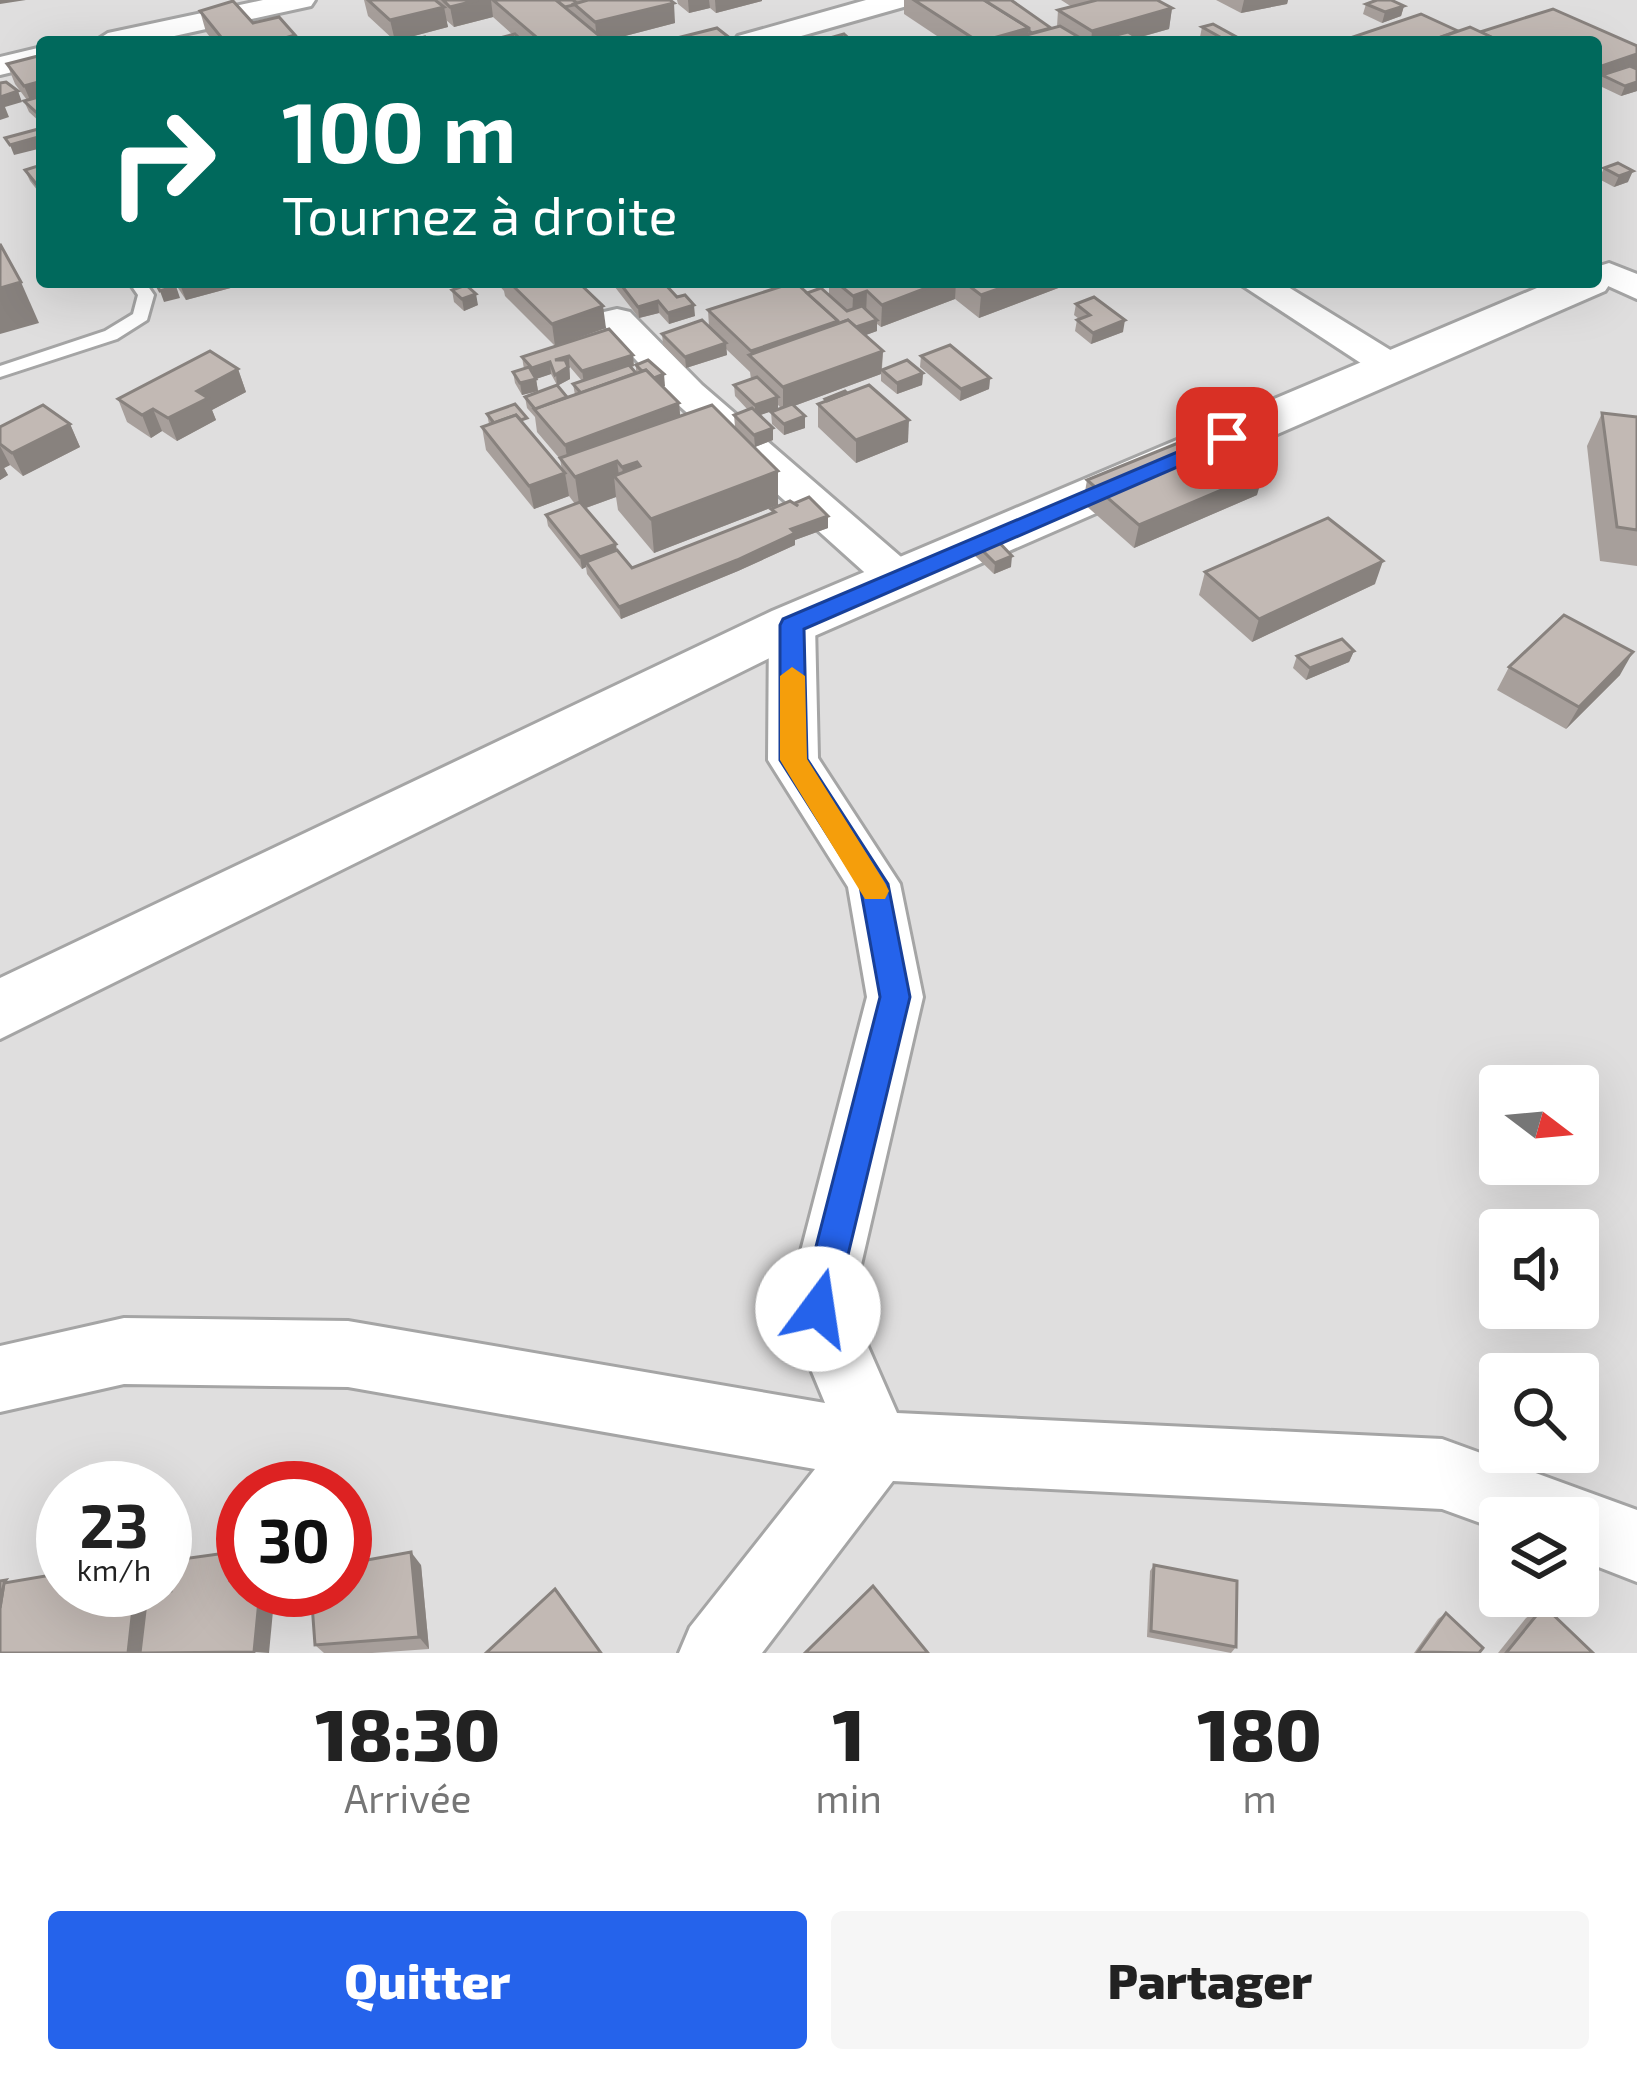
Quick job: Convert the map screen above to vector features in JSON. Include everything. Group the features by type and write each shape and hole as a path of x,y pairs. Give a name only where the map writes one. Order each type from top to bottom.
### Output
{"street":[{"path":"136,36 301,0"},
{"path":"802,0 857,36"},
{"path":"769,36 897,0"},
{"path":"0,66 36,57"},
{"path":"1265,288 1392,367"},
{"path":"0,1010 792,625 1585,288"},
{"path":"617,320 688,393 899,579"},
{"path":"792,625 794,760 874,884 895,997 818,1309 878,1446"},
{"path":"0,1379 124,1352 348,1354 878,1446 1442,1474 1504,1497"},
{"path":"716,1653 878,1446"},
{"path":"1599,1532 1637,1546"}],"lane":[{"path":"0,372 111,335 141,316 146,295 141,288"}],"shaded area":[{"path":"0,0 1637,0 1637,1653 0,1653"}],"building":[{"path":"368,0 435,0 444,7 390,20"},
{"path":"443,0 478,0 450,7"},
{"path":"493,0 556,0 600,36 535,36"},
{"path":"556,0 573,0 578,4 565,7"},
{"path":"588,0 674,3 595,22 574,4"},
{"path":"914,0 984,0 1029,28 1000,36 970,36"},
{"path":"984,0 1011,0 1051,28 1032,33"},
{"path":"1097,0 1157,0 1172,8 1092,31 1058,10"},
{"path":"1377,0 1404,6 1385,12 1366,4"},
{"path":"233,1 253,23 279,17 295,35 220,36 200,11"},
{"path":"1553,9 1637,46 1637,54 1602,66 1602,36 1489,36 1480,32"},
{"path":"1421,14 1458,31 1444,36 1356,36"},
{"path":"1213,24 1235,36 1218,36 1202,27"},
{"path":"1060,26 1077,36 1023,36"},
{"path":"1470,27 1489,36 1444,36"},
{"path":"717,28 727,36 685,36"},
{"path":"36,57 36,83 24,86 7,64"},
{"path":"1630,66 1637,69 1637,82 1625,86 1602,75"},
{"path":"0,83 18,91 0,97"},
{"path":"36,130 36,138 10,145 5,138"},
{"path":"1618,163 1633,171 1619,176 1604,168"},
{"path":"36,167 36,184 25,170"},
{"path":"0,244 21,282 0,288"},
{"path":"469,288 476,294 462,299 452,290"},
{"path":"515,288 584,288 603,306 552,324"},
{"path":"624,288 669,288 694,305 668,313 658,301 638,307"},
{"path":"776,288 802,288 838,321 751,351 708,310"},
{"path":"821,288 847,311 862,306 877,320 856,327 848,320 838,324 807,293"},
{"path":"843,288 926,288 882,305 867,291 853,296"},
{"path":"972,288 1001,288 981,295"},
{"path":"1094,297 1125,320 1093,333 1077,320 1090,315 1076,304"},
{"path":"702,320 726,343 685,357 662,334"},
{"path":"848,320 883,351 783,387 749,355"},
{"path":"609,329 633,355 582,371 569,356 555,360 565,360 568,367 555,375 550,362 532,368 522,357"},
{"path":"950,345 990,378 961,389 921,356"},
{"path":"210,351 238,369 197,391 208,398 168,418 153,409 142,415 118,399"},
{"path":"648,360 664,374 654,378 636,365"},
{"path":"907,360 923,373 897,383 882,370"},
{"path":"629,365 636,373 581,393 573,384"},
{"path":"529,367 536,379 520,383 513,372"},
{"path":"646,370 679,403 565,445 534,409"},
{"path":"757,377 778,397 755,405 734,385"},
{"path":"557,385 567,397 535,409 525,397"},
{"path":"869,385 909,420 856,440 818,404"},
{"path":"515,404 527,418 516,415 494,423 487,414"},
{"path":"792,404 805,416 784,424 771,412"},
{"path":"43,405 70,424 12,453 0,444 0,427"},
{"path":"712,405 778,471 651,519 614,476 640,466 637,462 622,467 617,461 575,477 560,458"},
{"path":"752,408 773,428 754,435 734,415"},
{"path":"1602,413 1637,417 1637,530 1617,527"},
{"path":"516,415 565,473 529,486 482,427"},
{"path":"1210,430 1264,472 1139,525 1087,480"},
{"path":"809,497 828,516 791,529 795,533 737,560 619,607 586,562 617,550 632,568 775,512 771,509 790,501 798,506 795,503"},
{"path":"580,502 616,544 580,557 546,515"},
{"path":"1328,518 1383,561 1259,619 1205,572"},
{"path":"992,535 1012,556 995,563 974,542"},
{"path":"1564,615 1633,652 1579,707 1509,667"},
{"path":"1342,639 1354,651 1310,668 1297,656"},
{"path":"411,1552 419,1637 315,1645 313,1617 372,1617 372,1559"},
{"path":"216,1554 216,1617 257,1617 254,1652 140,1653 144,1617 192,1617 192,1558"},
{"path":"1154,1565 1237,1581 1236,1647 1151,1631"},
{"path":"36,1578 36,1617 132,1617 128,1653 0,1653 4,1583"},
{"path":"873,1586 928,1653 805,1653"},
{"path":"555,1589 601,1653 486,1653"},
{"path":"1446,1613 1483,1648 1479,1653 1418,1652"},
{"path":"1535,1617 1555,1617 1593,1653 1506,1653"}],"slow traffic":[{"path":"792,676 794,760 875,891"}],"route":[{"path":"818,1309 895,997 874,884 794,760 792,625 1227,438"}]}
